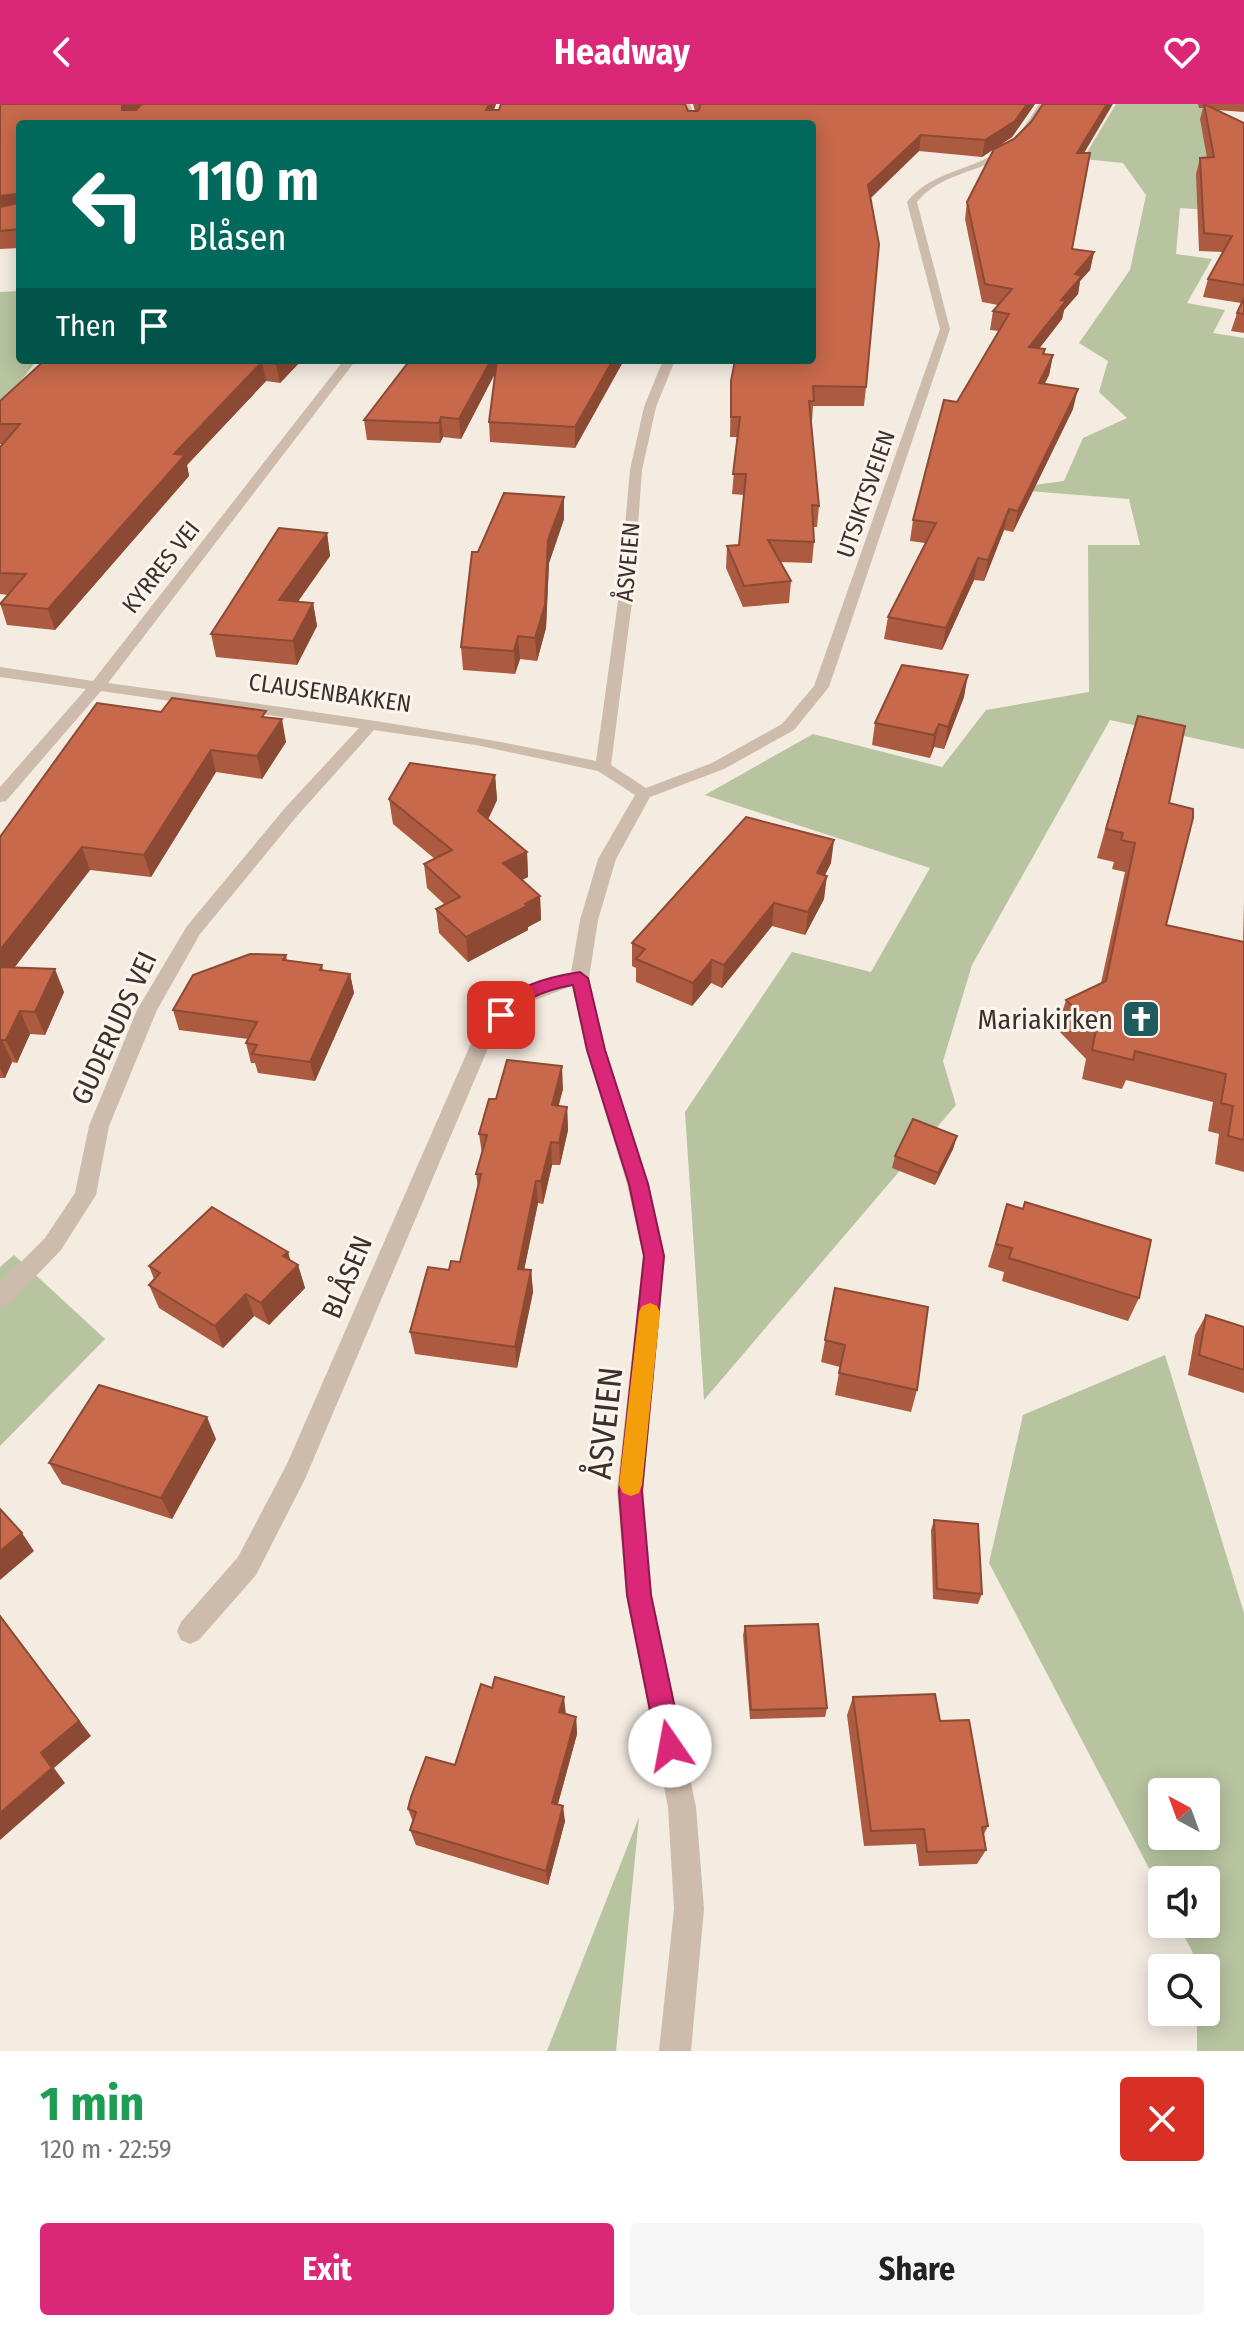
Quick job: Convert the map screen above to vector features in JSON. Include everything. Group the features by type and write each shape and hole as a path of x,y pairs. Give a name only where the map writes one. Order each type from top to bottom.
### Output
{"street":[{"name":"UTSIKTSVEIEN","path":"644,794 718,766 788,727 821,687 945,329 912,202 925,188 1004,152 1020,137 1043,104"},
{"name":"KYRRES VEI","path":"0,797 98,685 347,364"},
{"name":"ÅSVEIEN","path":"603,767 626,594 636,470 650,407 667,364"},
{"name":"CLAUSENBAKKEN","path":"0,672 476,740 603,767 644,794"},
{"name":"GUDERUDS VEI","path":"0,1298 53,1244 85,1195 99,1126 147,1010 193,930 291,812 372,723"},
{"name":"ÅSVEIEN","path":"644,794 607,859 589,920 580,978 596,1050 638,1184 654,1256 630,1491 639,1595 682,1807 689,1909 675,2051"},
{"name":"BLÅSEN","path":"190,1631 247,1566 296,1471 486,1030 516,1000 553,982 580,978"}],"green space":[{"path":"1116,104 1206,104 1224,211 1180,208 1176,254 1212,259 1187,303 1225,310 1213,333 1244,338 1244,749 1110,720 972,965 943,1061 956,1105 704,1400 685,1112 792,952 871,972 930,868 705,795 813,734 942,767 986,710 1089,692 1088,545 1140,545 1129,499 1005,489 1064,481 1083,438 1127,418 1099,392 1108,361 1079,343 1130,270 1146,195 1123,163 1083,159"},
{"path":"16,291 16,364 34,364 0,408 0,292"},
{"path":"14,1255 105,1339 0,1446 0,1267"},
{"path":"1165,1355 1244,1613 1244,2051 1197,2051 1197,2026 1220,2026 1220,1954 1193,1954 1185,1938 1220,1938 1220,1866 1148,1866 989,1563 1023,1415"},
{"path":"639,1817 616,2051 547,2051"}],"building":[{"path":"0,104 125,104 122,110 136,110 142,104 489,104 486,110 499,110 501,104 685,104 688,111 698,111 699,104 1027,104 1015,121 985,140 921,135 868,185 879,244 866,387 813,386 814,401 809,401 819,506 812,505 814,542 768,540 791,581 744,586 727,546 739,545 746,474 733,474 740,417 731,417 731,381 734,364 816,364 816,120 16,120 16,197 15,194 0,196"},
{"path":"1043,104 1107,104 1077,153 1090,153 1072,249 1094,252 1075,274 1082,276 1061,300 1066,301 1029,347 1045,349 1043,354 1053,355 1039,383 1078,389 1018,511 1009,509 988,560 978,558 946,628 888,617 936,523 913,520 944,400 957,402 1009,314 993,311 1012,289 985,284 967,202 994,149 1014,139"},
{"path":"1204,104 1244,123 1244,285 1208,279 1232,236 1204,233 1200,158 1214,157"},
{"path":"16,203 16,229 0,231 0,207"},
{"path":"1244,298 1244,314 1237,313"},
{"path":"41,364 260,364 174,454 185,455 48,609 0,604 26,574 0,573 0,447 20,424 0,424 0,401"},
{"path":"407,364 489,364 459,419 441,417 439,423 364,420"},
{"path":"496,364 611,364 575,427 489,422"},
{"path":"504,493 564,497 548,540 545,605 535,638 518,636 514,651 461,647 472,552 478,552"},
{"path":"279,528 327,533 279,600 313,603 293,641 211,634"},
{"path":"902,665 968,675 948,727 939,724 934,735 875,723"},
{"path":"172,698 266,711 262,717 282,719 257,756 211,750 144,855 82,847 0,950 0,837 97,703 161,712"},
{"path":"1138,716 1185,726 1169,803 1193,809 1193,818 1166,925 1244,942 1244,1140 1228,1136 1233,1106 1221,1103 1226,1074 1135,1051 1133,1060 1092,1050 1096,1030 1066,1000 1106,981 1135,843 1121,840 1123,833 1106,829"},
{"path":"410,763 495,775 478,811 527,852 503,863 540,896 525,904 527,906 466,937 436,909 460,897 424,864 452,850 389,799"},
{"path":"746,817 834,840 817,873 827,876 808,912 774,903 724,965 712,960 693,983 636,959 645,949 632,943"},
{"path":"250,954 286,955 283,960 322,965 320,970 350,974 310,1062 252,1054 257,1045 246,1043 257,1022 173,1010 193,975"},
{"path":"0,967 55,969 35,1012 20,1011 6,1040 0,1044"},
{"path":"507,1060 562,1066 552,1105 567,1107 559,1143 551,1142 541,1181 536,1181 518,1269 531,1270 515,1347 410,1332 428,1267 449,1270 451,1261 460,1262 481,1174 476,1174 487,1135 479,1134 489,1099 496,1099"},
{"path":"913,1119 957,1136 938,1173 895,1156"},
{"path":"1025,1202 1151,1240 1139,1298 1009,1258 1012,1248 996,1244 1007,1204 1023,1209"},
{"path":"212,1207 288,1252 283,1256 298,1265 261,1303 246,1294 215,1326 149,1285 160,1273 149,1266"},
{"path":"835,1288 928,1307 917,1390 839,1373 845,1345 825,1340"},
{"path":"1206,1315 1244,1327 1244,1370 1199,1355"},
{"path":"99,1385 207,1417 161,1498 49,1463"},
{"path":"0,1509 22,1533 0,1551"},
{"path":"934,1520 978,1524 982,1594 937,1589"},
{"path":"0,1616 79,1721 41,1753 52,1768 0,1813"},
{"path":"818,1624 827,1708 751,1710 745,1626"},
{"path":"495,1677 564,1697 559,1712 576,1717 552,1803 563,1806 546,1871 410,1830 416,1812 408,1809 426,1757 455,1765 481,1684 492,1688"},
{"path":"935,1694 940,1721 969,1720 988,1826 982,1827 986,1850 927,1852 924,1829 871,1831 853,1697"}],"slow traffic":[{"path":"631,1485 650,1312"}],"place":[{"name":"Mariakirken","path":"1141,1019"}],"route":[{"path":"501,1015 516,1000 553,982 580,978 596,1050 638,1184 654,1256 630,1491 639,1595 670,1746"}]}
